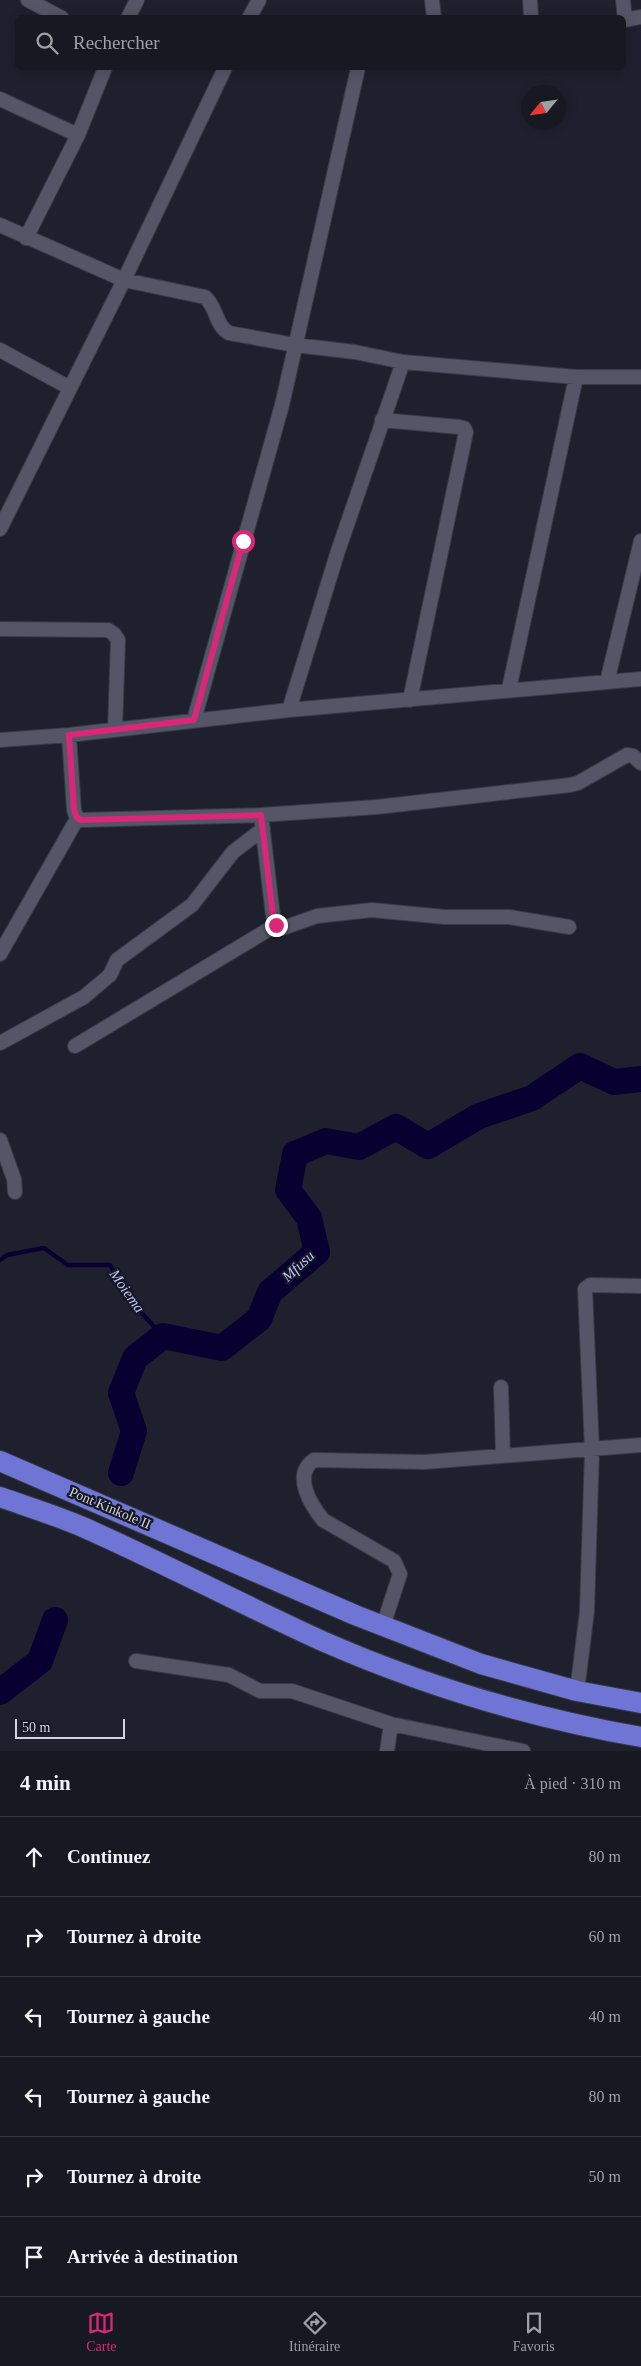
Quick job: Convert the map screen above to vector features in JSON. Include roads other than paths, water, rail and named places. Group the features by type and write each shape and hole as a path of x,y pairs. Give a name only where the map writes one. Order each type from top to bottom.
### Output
{"highway":[{"name":"Pont Kinkole II","path":"0,1461 382,1626 481,1664 577,1691 641,1703"},
{"name":"Pont Kinkole II","path":"0,1497 83,1527 322,1640 407,1674 469,1696 592,1727 641,1737"}],"street":[{"path":"28,0 56,15"},
{"path":"130,15 137,0"},
{"path":"251,15 259,0"},
{"path":"432,0 434,15"},
{"path":"530,0 531,15"},
{"path":"623,0 624,15"},
{"path":"626,20 641,17"},
{"path":"26,238 78,135 104,70"},
{"path":"0,529 124,280 224,70"},
{"path":"194,720 282,405 358,70"},
{"path":"0,99 78,135"},
{"path":"0,225 124,280 205,297 212,303 222,329 229,333 295,345 355,352 403,362 576,377 641,377"},
{"path":"0,350 70,388"},
{"path":"289,710 338,551 403,362"},
{"path":"510,689 576,377"},
{"path":"382,420 459,426 464,428 466,432 410,700"},
{"path":"607,682 641,541"},
{"path":"0,629 108,630 114,634 118,640 115,730"},
{"path":"0,741 289,710 510,689 640,680"},
{"path":"69,735 74,810 77,818 81,820 262,822 578,784 627,756 641,763"},
{"path":"0,954 77,818"},
{"path":"262,822 273,916 276,925 283,928 317,916 372,910 445,918 509,917 569,927"},
{"path":"0,1043 84,997 110,976 117,960 192,906 233,852 262,822"},
{"path":"75,1046 276,925"},
{"path":"0,1140 14,1179 15,1192"},
{"path":"577,1691 587,1611 592,1450 585,1289 590,1285 641,1286"},
{"path":"501,1388 503,1455"},
{"path":"382,1626 399,1578 399,1568 394,1561 323,1520 306,1490 304,1479 306,1466 314,1460 425,1462 641,1445"},
{"path":"136,1661 229,1675 249,1688 260,1692 292,1691 391,1724 523,1751"},
{"path":"387,1751 391,1724"}],"waterway":[{"name":"Mfusu","path":"121,1473 134,1431 121,1393 135,1358 163,1336 222,1348 259,1319 270,1292 317,1252 309,1218 288,1190 295,1154 326,1141 359,1147 396,1127 428,1146 479,1116 532,1098 580,1066 614,1082 641,1079"},
{"name":"Moiema","path":"0,1260 7,1255 44,1248 68,1265 110,1265 134,1305 163,1336"},
{"name":"Mfusu","path":"0,1692 40,1661 55,1620"}]}
